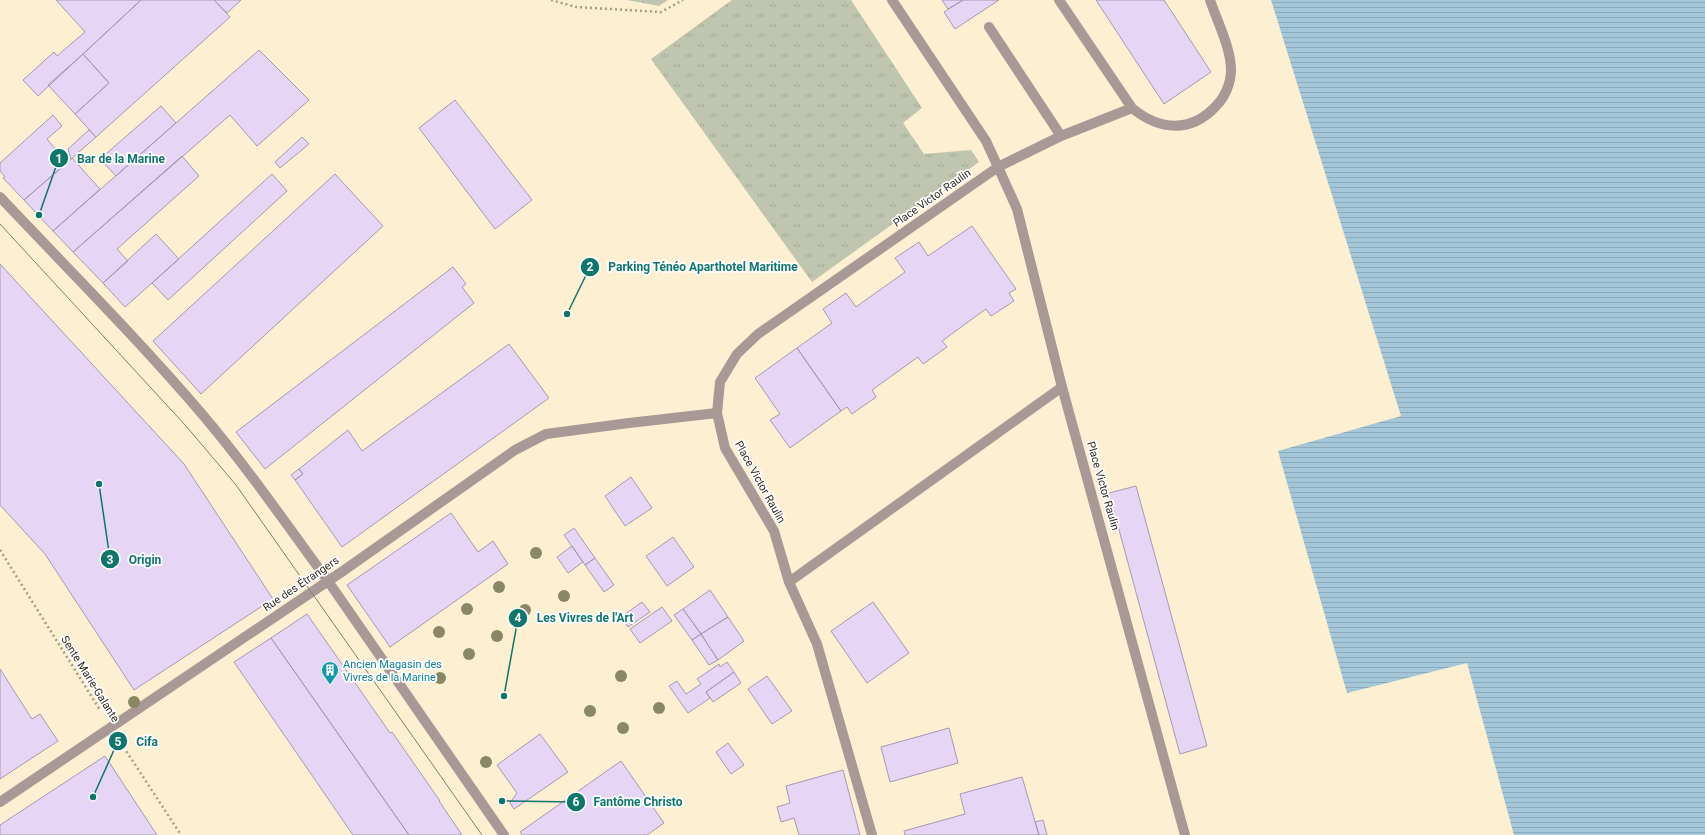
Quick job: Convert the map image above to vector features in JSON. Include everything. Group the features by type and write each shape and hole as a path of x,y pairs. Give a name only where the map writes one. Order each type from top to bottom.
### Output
{"street":[{"path":"892,0 986,141 998,167 1061,136 1132,108"},
{"path":"1060,0 1132,108 1143,118 1165,126 1178,126 1194,123 1208,114 1222,100 1229,84 1231,71 1230,56 1210,0"},
{"path":"989,27 1061,136"},
{"name":"Place Victor Raulin","path":"872,835 817,644 789,582 774,531 725,448 717,413 720,382 737,354 758,334 998,167 1017,209 1062,387 1185,835"},
{"path":"0,197 138,343 202,415 248,470 328,581 504,835"},
{"path":"789,582 1062,387"},
{"name":"Rue des Étrangers","path":"0,802 328,581 514,450 546,434 717,413"}],"path":[{"path":"551,0 576,7 661,12 684,0"},
{"name":"Sente Marie-Galante","path":"0,550 111,728 181,835"}],"green space":[{"path":"627,0 668,0 659,6"},
{"path":"732,0 851,0 922,108 903,123 924,154 971,150 979,162 812,282 651,59"}],"water":[{"path":"1271,0 1705,0 1705,835 1514,835 1467,663 1347,693 1278,451 1401,416"}],"building":[{"path":"56,0 141,0 38,96 23,80 54,52 57,56 85,32"},
{"path":"141,0 214,0 230,17 96,137 75,114 109,83 83,54"},
{"path":"214,0 241,0 227,13"},
{"path":"942,0 963,0 948,9"},
{"path":"963,0 999,0 955,29 944,12"},
{"path":"1096,0 1164,0 1211,72 1164,104"},
{"path":"259,50 309,100 257,146 230,115 73,252 53,231"},
{"path":"83,54 109,83 75,114 48,85"},
{"path":"455,100 532,200 495,229 419,128"},
{"path":"161,106 176,123 116,176 100,159"},
{"path":"53,115 62,126 47,139 67,163 24,200 3,178 5,177 0,171 0,163"},
{"path":"89,130 96,137 71,159 68,149"},
{"path":"302,137 309,144 280,168 275,162"},
{"path":"182,156 199,176 117,249 128,261 103,283 73,252"},
{"path":"72,158 100,189 53,231 24,200"},
{"path":"272,174 287,191 168,300 152,283"},
{"path":"335,174 383,226 201,394 153,341"},
{"path":"972,226 1016,289 1009,293 1014,301 991,316 986,309 942,341 947,347 923,364 918,357 872,390 876,397 852,414 847,407 841,411 797,348 832,323 823,309 846,293 856,307 905,272 895,258 919,242 928,256"},
{"path":"156,234 179,259 125,307 103,283"},
{"path":"0,264 184,464 273,599 134,690 45,554 0,505"},
{"path":"453,267 466,284 462,287 474,303 265,469 236,432"},
{"path":"509,344 549,398 342,547 295,480 303,474 299,469 348,430 362,451"},
{"path":"797,348 841,411 790,448 770,420 780,414 755,378"},
{"path":"299,469 303,474 295,480 291,475"},
{"path":"631,477 652,508 625,526 605,496"},
{"path":"1136,486 1207,746 1180,754 1109,493"},
{"path":"451,513 478,552 493,541 508,564 390,647 347,585"},
{"path":"574,528 595,558 585,565 564,535"},
{"path":"673,537 694,567 667,586 646,556"},
{"path":"572,546 583,562 568,573 557,557"},
{"path":"595,558 614,585 604,592 585,565"},
{"path":"710,590 728,617 701,634 683,609"},
{"path":"642,602 650,612 628,627 621,617"},
{"path":"873,602 909,653 867,683 831,631"},
{"path":"662,607 672,621 640,643 630,629"},
{"path":"683,609 701,634 692,640 674,615"},
{"name":"Ancien Magasin des Vivres de la Marine","path":"307,614 390,733 392,732 462,835 409,835 271,638"},
{"path":"728,617 744,641 718,660 701,634"},
{"path":"701,634 718,660 709,665 692,640"},
{"path":"271,638 409,835 353,835 234,662"},
{"path":"727,662 734,672 706,692 710,698 688,713 669,686 677,681 686,694 701,684 697,679 719,664 720,667"},
{"path":"0,669 32,719 40,714 58,741 0,779"},
{"path":"734,672 741,683 713,702 706,692"},
{"path":"767,676 792,711 772,724 748,689"},
{"path":"949,728 958,763 890,782 881,747"},
{"path":"540,734 568,772 514,809 510,803 517,793 497,765"},
{"path":"728,743 744,765 731,774 716,752"},
{"path":"105,756 157,835 0,835 0,825"},
{"path":"621,761 664,823 647,835 522,835 520,832"},
{"path":"843,770 860,835 799,835 794,818 781,822 777,807 790,803 786,786"},
{"path":"1022,777 1039,835 905,835 904,831 965,814 960,794"},
{"path":"1043,820 1047,835 1039,835 1035,822"}],"tram line":[{"path":"0,224 186,426 236,485 482,835"}],"place":[{"name":"Bar de la Marine","path":"39,215"},
{"name":"Parking Ténéo Aparthotel Maritime","path":"567,314"},
{"name":"Origin","path":"99,484"},
{"name":"Ancien Magasin des Vivres de la Marine","path":"330,685"},
{"name":"Les Vivres de l'Art","path":"504,696"},
{"name":"Cifa","path":"93,797"},
{"name":"Fantôme Christo","path":"502,801"}]}
